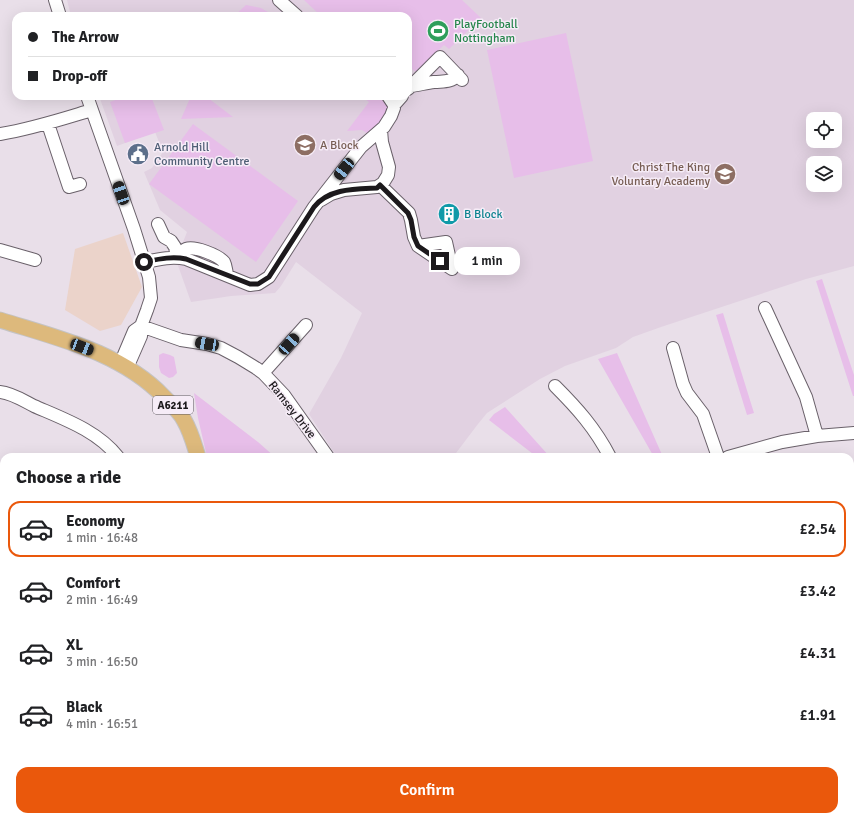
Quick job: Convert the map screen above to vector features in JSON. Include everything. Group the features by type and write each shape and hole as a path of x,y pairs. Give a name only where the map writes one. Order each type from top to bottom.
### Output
{"main road":[{"name":"A6211","path":"0,320 92,350 124,366 147,381 179,412 190,431 197,453"}],"street":[{"path":"55,0 59,12"},
{"path":"279,0 292,12"},
{"path":"412,86 440,57 460,78 446,82 434,82 412,88"},
{"path":"88,100 149,277 151,298 141,326 134,332 124,366"},
{"path":"144,262 177,257 188,248 205,250 223,261 226,266 226,274 250,284 258,284 269,277 314,207 361,147 384,128 391,116 395,100"},
{"path":"0,134 18,132 92,110"},
{"path":"48,124 69,187 80,184"},
{"path":"318,202 331,194 344,190 377,188 383,183 388,175 389,167 382,142 381,130"},
{"path":"380,185 408,213 411,220 414,237 418,246"},
{"path":"158,224 164,237 171,241 175,247 177,257"},
{"path":"0,250 35,260"},
{"path":"772,314 806,397 817,436"},
{"name":"Ramsey Drive","path":"141,326 181,340 207,344 220,348 238,357 263,374 284,395 325,453"},
{"path":"263,374 303,334"},
{"path":"679,355 683,384 703,414 717,453"},
{"path":"561,390 598,435 608,453"},
{"path":"0,392 8,393 67,420 103,441 115,453"},
{"path":"742,453 782,442 817,436 854,433"}],"shaded area":[{"path":"67,0 854,0 854,266 806,279 661,327 633,337 616,348 565,366 540,379 487,413 456,453 335,453 309,414 341,358 362,313 296,262 275,293 231,296 191,302 176,260 187,232 160,210 144,172 152,168 163,152 155,132 117,146 100,100 412,100 412,12 70,12"},
{"name":"PlayFootball Nottingham","path":"304,0 462,0 481,18 449,49 444,45 416,72 412,69 412,12 317,12"},
{"path":"246,5 261,8 268,12 238,12"},
{"path":"566,33 593,161 514,178 487,50"},
{"path":"115,100 153,100 164,130 125,143 110,102"},
{"path":"189,100 211,100 233,117 181,119"},
{"path":"366,100 382,100 389,106 389,114 370,135 362,130 347,131 369,102"},
{"path":"193,124 298,201 256,262 149,184"},
{"path":"123,233 142,287 121,325 100,331 65,310 75,249"},
{"path":"822,279 854,375 854,396 816,281"},
{"path":"723,313 754,413 747,415 716,315"},
{"path":"163,353 174,357 177,373 173,377 169,378 161,373 159,367 159,355"},
{"path":"617,353 661,453 652,453 598,359"},
{"path":"194,393 270,453 206,453"},
{"path":"505,407 546,453 532,453 489,420 494,414"}],"place":[{"name":"PlayFootball Nottingham","path":"438,31"},
{"name":"A Block","path":"305,145"},
{"name":"Arnold Hill Community Centre","path":"138,154"},
{"name":"Christ The King Voluntary Academy","path":"725,174"},
{"name":"B Block","path":"449,214"}],"route":[{"path":"144,262 177,257 186,259 250,284 258,284 269,277 318,202 331,194 344,190 377,188 380,185 408,213 411,220 414,237 418,246 440,261"}]}
